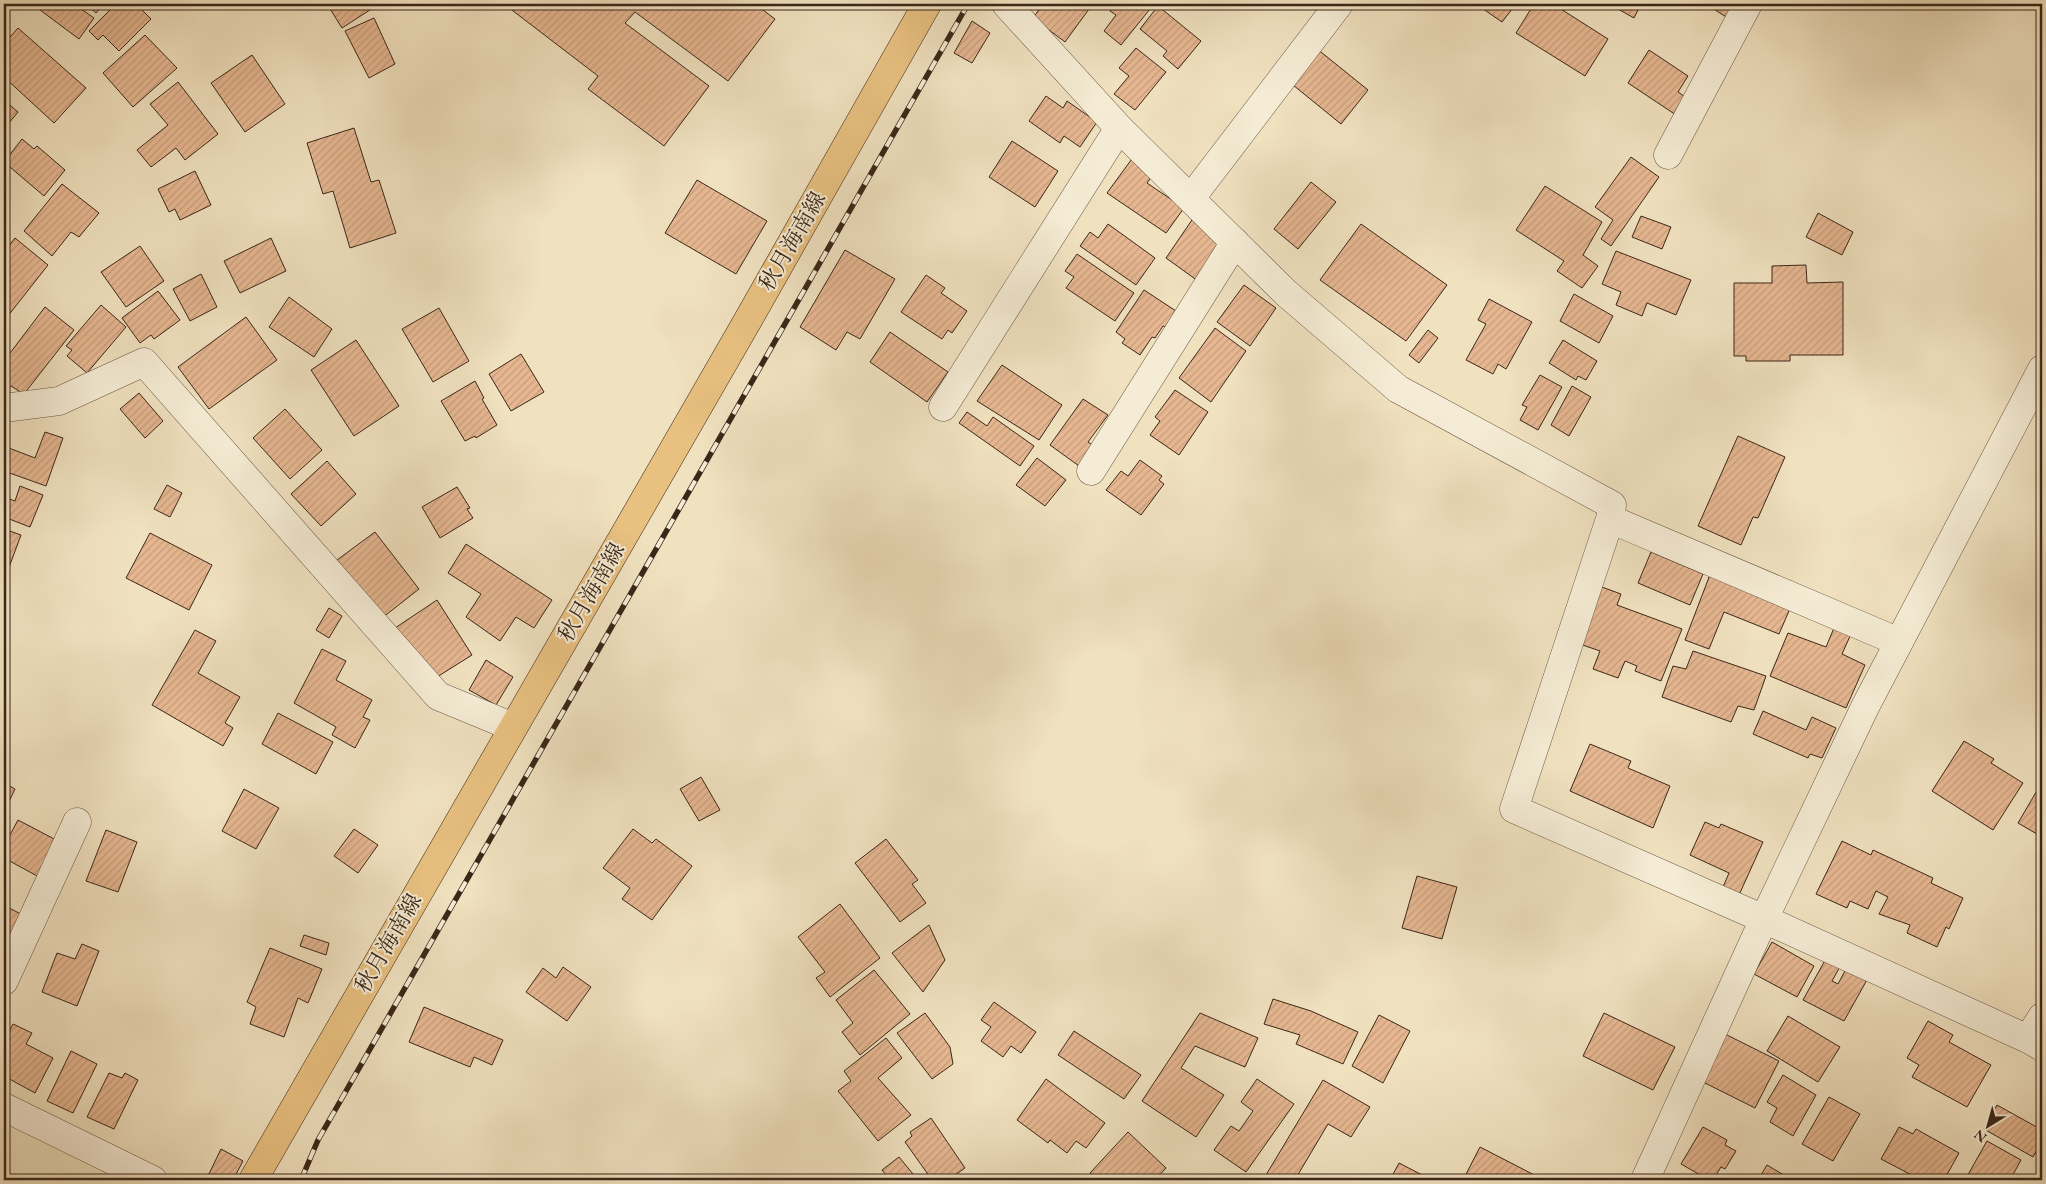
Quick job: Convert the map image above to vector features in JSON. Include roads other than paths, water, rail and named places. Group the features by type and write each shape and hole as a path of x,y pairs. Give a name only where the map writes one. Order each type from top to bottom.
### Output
{"main road":[{"name":"秋月海南線","path":"253,1180 748,320 927,4"}],"street":[{"path":"1006,4 1119,128 1234,242 1286,293 1398,389 1612,505 1610,519 1514,808 1764,919 2038,1034"},
{"path":"1191,198 1338,4"},
{"path":"1668,155 1748,4"},
{"path":"943,407 1119,128"},
{"path":"1091,471 1234,242"},
{"path":"4,408 59,401 144,362 438,696 513,727"},
{"path":"1645,1180 1764,919 1865,707 2042,370"},
{"path":"1610,519 1899,642"},
{"path":"4,981 77,822"},
{"path":"4,1106 153,1180"}],"railway":[{"path":"301,1180 318,1140 968,4"}]}
